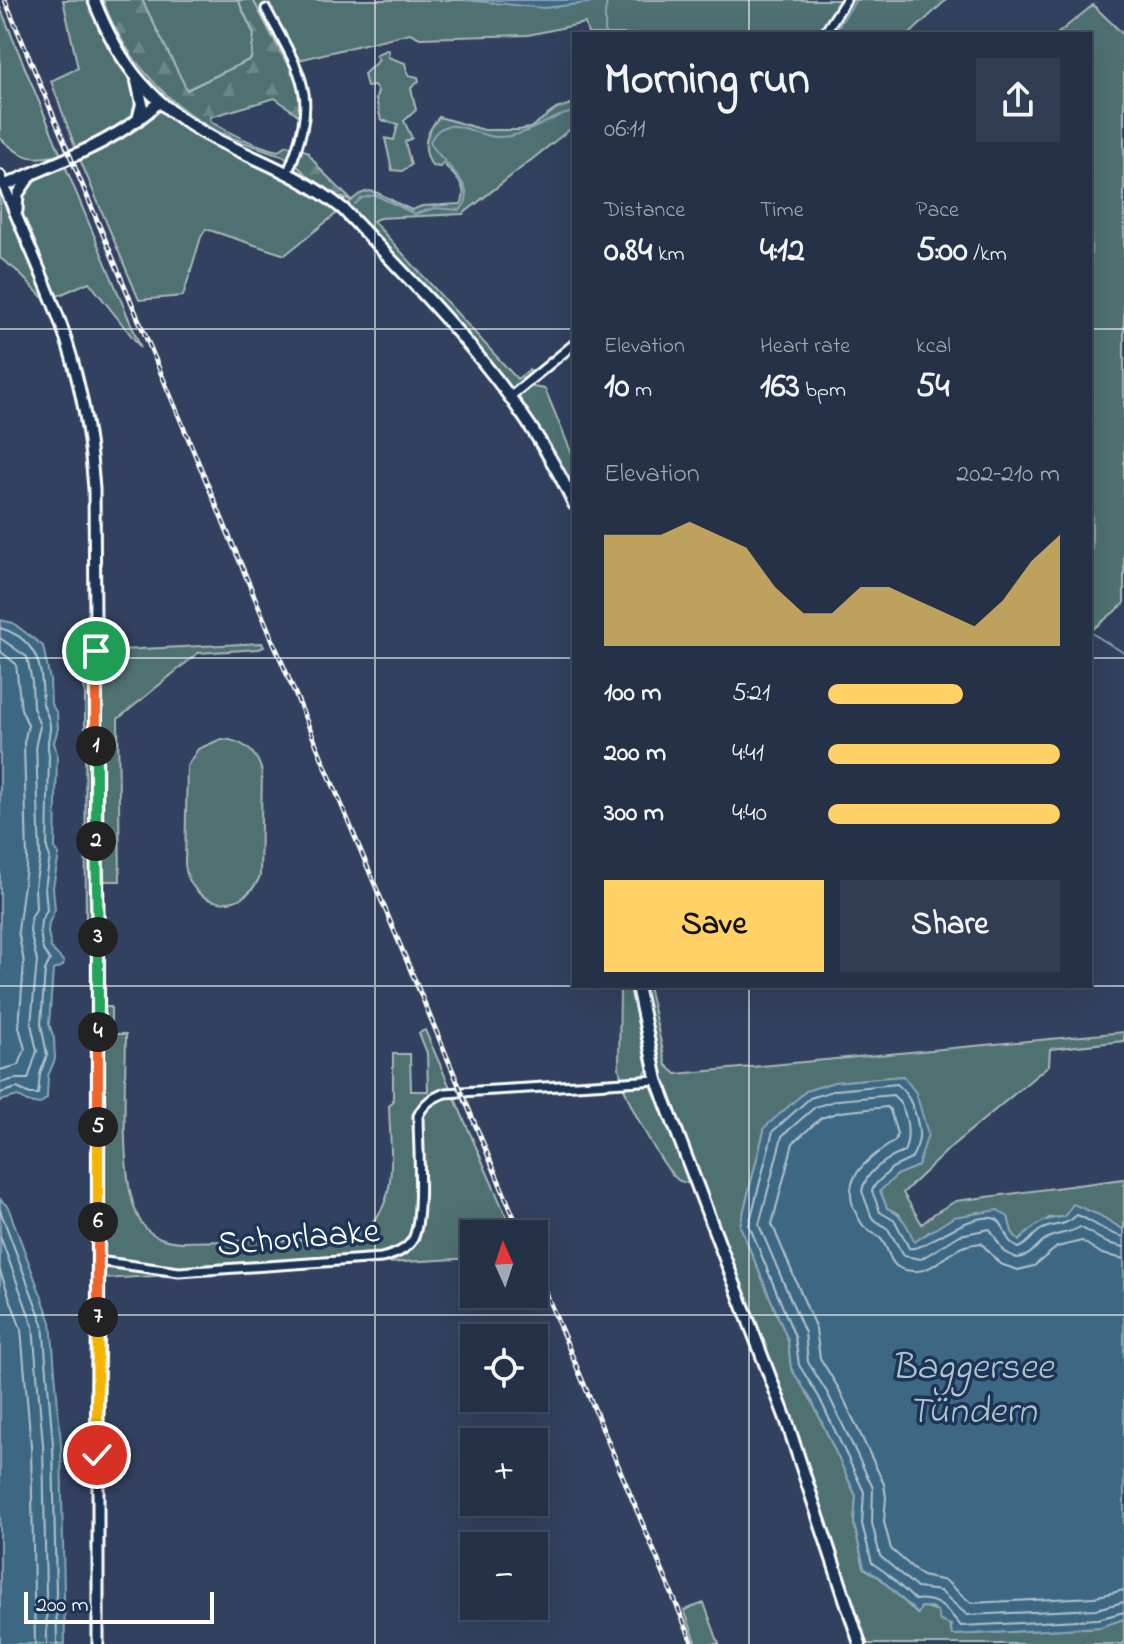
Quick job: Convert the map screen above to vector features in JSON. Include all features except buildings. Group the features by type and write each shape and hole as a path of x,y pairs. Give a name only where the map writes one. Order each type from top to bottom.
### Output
{"main road":[{"path":"94,0 123,60 159,102 215,139 288,172 323,192 343,209 511,396 531,425 572,500"},
{"path":"137,79 142,104 137,123"},
{"path":"1,183 31,175 98,145 137,123 159,102"},
{"path":"637,988 657,1080 786,1419 860,1644"}],"street":[{"path":"825,32 846,0"},
{"path":"266,9 305,88 307,108 303,130 288,172"},
{"path":"19,222 18,194 31,175"},
{"path":"1,183 62,327 76,372 92,460 96,622 98,1644"},
{"path":"511,396 572,346"},
{"name":"Schorlaake","path":"98,1261 175,1272 381,1258 394,1254 406,1247 416,1229 418,1116 432,1098 445,1093 657,1080"}],"green space":[{"path":"63,0 93,0 123,61 187,124 288,172 342,209 285,255 206,229 183,296 139,300 78,155 51,81 78,68"},
{"path":"103,0 142,0 187,90 251,59 254,34 238,0 253,0 286,62 293,61 301,78 305,120 275,98 210,117 211,122 269,149 278,151 287,145 307,151 351,200 322,188 286,158 215,130 189,114 158,87 131,54 110,19"},
{"path":"142,0 238,0 254,34 251,59 186,90"},
{"path":"253,0 842,0 821,32 587,32 585,23 528,35 420,38 410,33 286,63"},
{"path":"848,0 946,0 912,32 828,32"},
{"path":"1093,5 1124,35 1124,604 1092,630 1092,32 1059,32"},
{"path":"0,7 61,155 28,157 0,138"},
{"path":"389,51 388,57 405,63 408,75 418,77 419,81 411,88 416,110 404,121 412,138 405,142 411,165 402,171 392,170 385,138 394,140 398,124 381,120 376,99 378,91 374,86 367,87 364,74 379,60 375,55"},
{"path":"572,104 572,128 463,214 379,218 373,221 517,379 529,370 532,374 519,388 545,389 572,454 572,501 511,396 343,209 361,193 369,191 412,210 422,206 461,204 464,192 460,182 443,163 440,167 432,166 426,153 430,129 439,117 484,130 519,130 530,128 556,109"},
{"path":"63,161 141,348 89,282 46,301 0,258 0,188"},
{"path":"262,643 264,647 259,649 198,653 118,719 120,881 97,881 98,940 86,939 85,694 81,652"},
{"path":"221,739 248,748 262,772 260,876 242,898 230,902 206,898 196,890 185,864 187,766 198,749"},
{"path":"620,988 631,988 648,1069 642,1078 622,1080 619,1068"},
{"path":"637,988 648,988 666,1065 676,1074 1124,1032 1124,1041 1050,1049 1049,1065 953,1145 903,1193 922,1224 956,1201 1124,1179 1124,1230 1099,1215 1049,1218 1019,1241 1012,1232 1008,1217 978,1212 929,1232 914,1243 899,1214 887,1208 880,1190 898,1174 918,1166 902,1076 834,1082 765,1127 740,1226 788,1340 791,1368 812,1401 856,1496 854,1524 864,1568 880,1578 917,1614 921,1607 942,1615 952,1635 1100,1627 1124,1618 1124,1644 860,1644 825,1536 657,1080"},
{"path":"102,1007 111,1007 111,1034 126,1034 125,1134 129,1187 143,1225 156,1236 182,1242 332,1239 356,1233 372,1222 383,1207 389,1189 389,1106 393,1102 393,1054 410,1054 411,1091 428,1091 427,1053 419,1033 425,1030 508,1220 460,1220 460,1259 103,1279"},
{"path":"623,1084 648,1084 654,1087 690,1184 678,1180 663,1162 638,1120"},
{"path":"704,1603 719,1644 697,1644 684,1610"}],"water":[{"path":"465,0 612,0 544,8"},
{"path":"0,620 13,623 43,646 51,704 57,713 58,729 54,742 57,754 55,848 59,855 53,887 55,909 48,932 51,948 64,962 63,966 53,970 49,1024 54,1038 55,1059 48,1076 47,1098 40,1104 27,1102 18,1096 0,1101"},
{"name":"Baggersee Tündern","path":"903,1076 916,1093 928,1134 918,1166 898,1174 880,1191 887,1208 904,1222 914,1242 954,1217 998,1210 1008,1217 1012,1232 1019,1241 1039,1224 1064,1217 1073,1204 1124,1230 1124,1618 1121,1620 1100,1627 952,1635 951,1625 940,1621 937,1611 931,1607 921,1607 918,1614 864,1567 854,1524 856,1496 812,1401 791,1368 788,1340 740,1226 765,1127 806,1091 834,1082"},
{"path":"0,1199 8,1207 51,1322 61,1444 65,1644 0,1644"}],"waterway":[{"path":"834,32 856,0"},
{"path":"605,32 607,1"},
{"path":"355,204 362,198 375,195 415,214 435,208 460,210 466,201 466,192 457,175 430,142 436,133 443,127 451,126 507,137 572,112"},
{"path":"1092,633 1124,653"}],"railway":[{"path":"5,0 515,1220"},
{"path":"548,1298 693,1644"}],"route":[{"path":"96,651 97,1455"}]}
